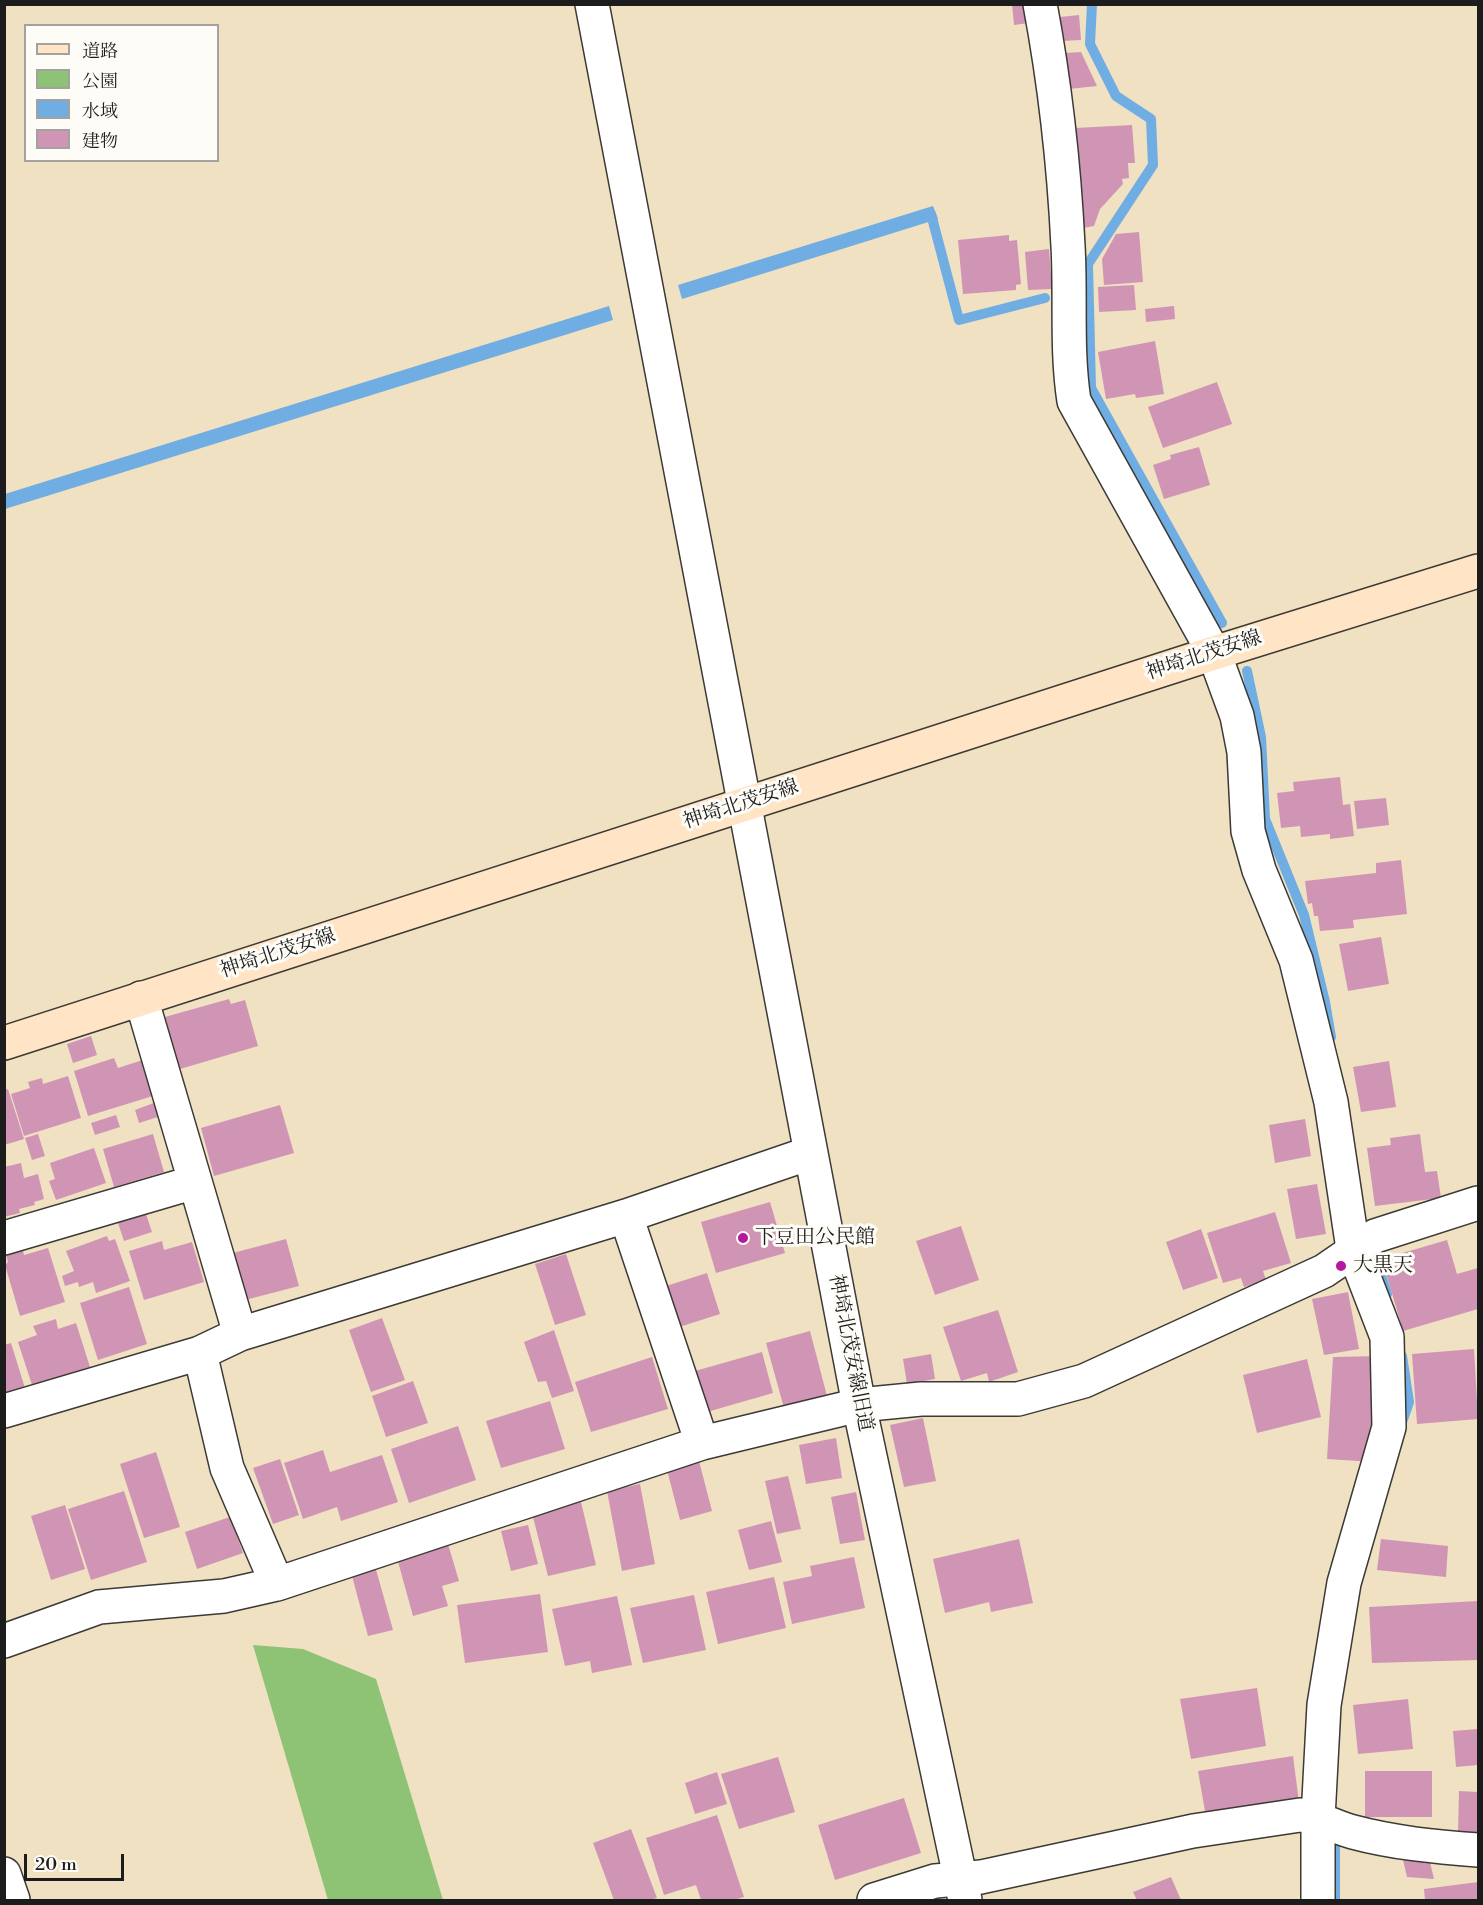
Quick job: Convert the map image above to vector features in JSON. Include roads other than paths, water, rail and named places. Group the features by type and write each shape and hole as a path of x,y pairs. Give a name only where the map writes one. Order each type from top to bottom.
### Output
{"main road":[{"name":"神埼北茂安線","path":"4,1043 1214,653 1479,571"}],"street":[{"name":"神埼北茂安線旧道","path":"592,4 859,1405 962,1889"},
{"path":"1041,4 1060,130 1068,247 1070,379 1074,401 1214,653 1237,716 1244,752 1248,831 1259,870 1296,960 1387,1337 1389,1426 1344,1583 1324,1705 1334,1825 1318,1900"},
{"path":"141,998 240,1334"},
{"path":"4,1411 200,1353 240,1334 626,1216 810,1153"},
{"path":"4,1238 195,1182"},
{"path":"4,1641 99,1607 224,1596 278,1584 702,1443 859,1405 921,1399 1018,1399 1084,1381 1324,1271 1364,1242 1479,1203"},
{"path":"626,1216 702,1443"},
{"path":"200,1353 227,1468 278,1584"},
{"path":"874,1900 935,1881 962,1889 981,1877 1193,1831 1300,1815 1334,1825 1438,1847 1479,1850"},
{"path":"4,1874 13,1900"}],"water":[{"path":"933,206 938,219 682,299 678,285"},
{"path":"609,306 613,320 5,509 5,494"}],"waterway":[{"path":"1092,4 1090,44 1116,96 1151,119 1153,165 1088,264 1091,388 1222,623"},
{"path":"926,215 931,214 959,320 1045,298"},
{"path":"1247,671 1261,737 1265,819 1304,915 1331,1037"},
{"path":"1371,1243 1387,1294"},
{"path":"1401,1425 1409,1402 1402,1356"},
{"path":"1335,1829 1335,1900"}],"place":[{"name":"下豆田公民館","path":"743,1238"},
{"name":"大黒天","path":"1341,1266"}]}
